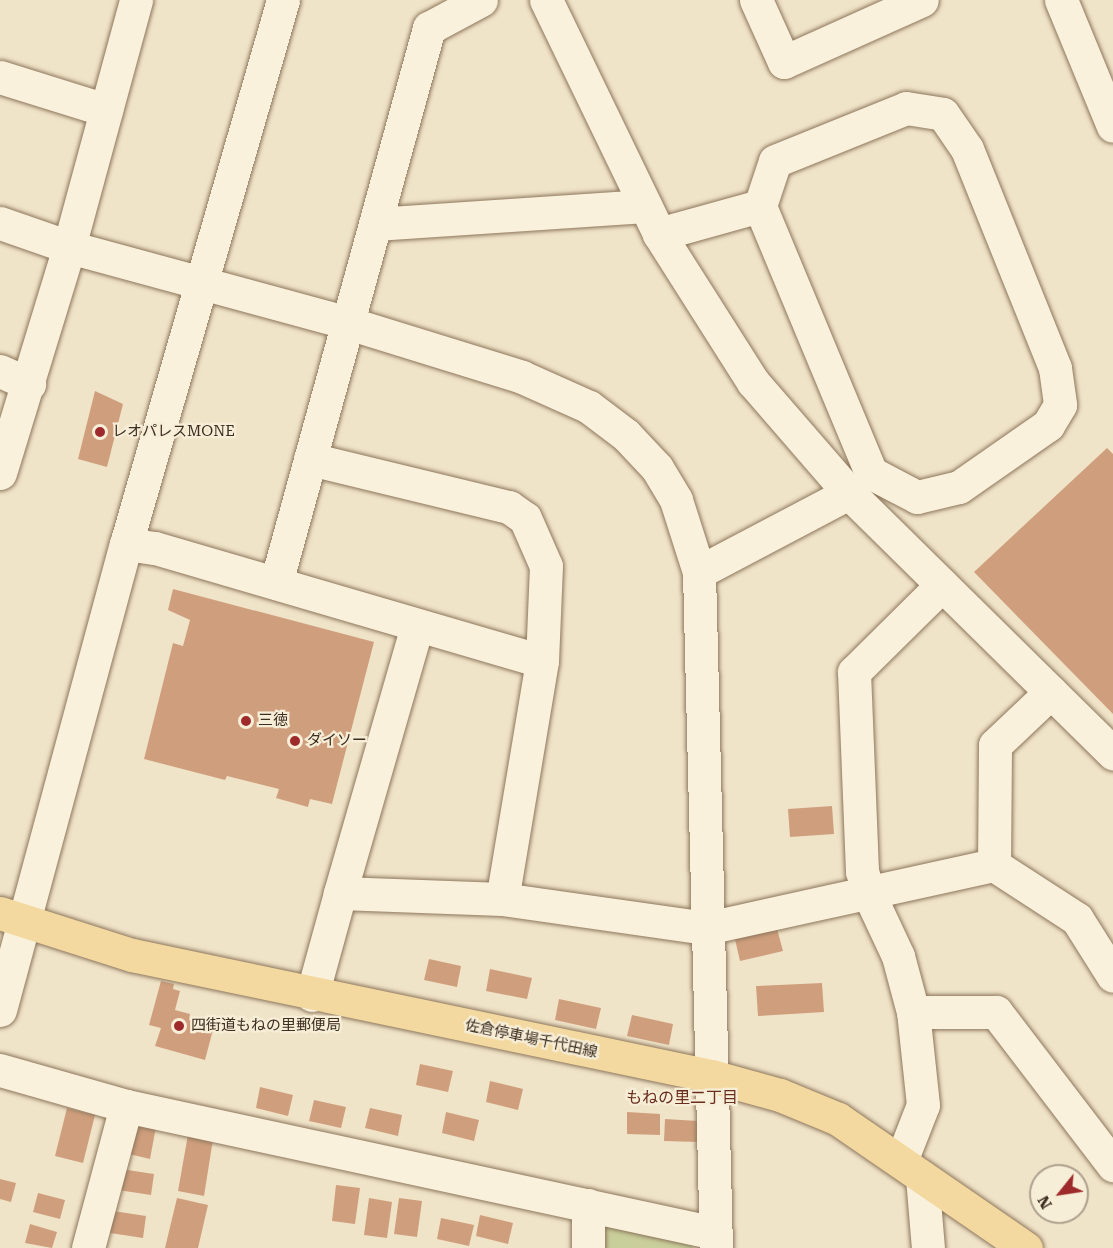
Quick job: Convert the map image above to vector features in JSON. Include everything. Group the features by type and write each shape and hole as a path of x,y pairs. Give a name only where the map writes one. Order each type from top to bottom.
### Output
{"main road":[{"name":"佐倉停車場千代田線","path":"13,917 132,955 711,1076 780,1095 838,1119 1026,1248"}],"street":[{"path":"0,473 14,377 69,247 136,0"},
{"path":"0,1010 13,917 126,544 283,0"},
{"path":"276,583 429,28 481,0"},
{"path":"546,0 652,220 753,382 849,493 1113,753"},
{"path":"756,0 784,62 906,3"},
{"path":"1060,0 1113,126"},
{"path":"0,77 106,110"},
{"path":"906,108 943,114 967,149 1055,368 1060,405 1048,425 959,487 917,497 871,473 760,206 775,161 906,108"},
{"path":"375,224 652,220 760,206"},
{"path":"0,223 69,247 201,286 348,323 522,377 590,407 626,435 657,468 676,500 699,572 715,1240 588,1205 126,1106 0,1070"},
{"path":"310,459 508,507 525,518 546,566 542,661 502,900"},
{"path":"699,572 849,493"},
{"path":"126,544 155,548 542,661"},
{"path":"928,1248 911,1169 924,1105 913,1012 898,956 868,892 862,871 854,672 942,585"},
{"path":"312,994 417,626"},
{"path":"994,865 995,745 1051,692"},
{"path":"340,893 502,900 707,928 994,865 1077,919 1113,976"},
{"path":"913,1012 996,1012 1113,1165"},
{"path":"88,1248 126,1106"},
{"path":"588,1205 588,1248"}],"green space":[{"path":"596,1219 693,1240 693,1248 596,1248"}],"building":[{"name":"レオパレスMONE","path":"95,391 123,404 107,467 78,459"},
{"path":"1107,448 1113,454 1113,714 974,572"},
{"path":"173,589 374,642 332,804 310,799 308,807 276,798 279,789 227,776 225,780 144,759 173,643 183,646 190,620 168,610"},
{"path":"832,806 834,834 790,837 788,809"},
{"path":"776,925 783,951 740,961 734,935"},
{"path":"429,959 461,966 457,987 424,980"},
{"path":"490,969 532,978 527,999 486,991"},
{"path":"161,981 174,984 173,989 180,991 175,1010 190,1014 189,1020 214,1026 205,1060 155,1046 161,1028 149,1025"},
{"path":"822,983 824,1012 758,1016 756,986"},
{"path":"559,999 601,1008 596,1029 555,1020"},
{"path":"632,1015 673,1024 669,1045 627,1036"},
{"path":"420,1064 453,1071 448,1092 416,1085"},
{"path":"490,1081 523,1089 518,1110 486,1102"},
{"path":"260,1087 293,1095 288,1116 256,1108"},
{"path":"314,1100 346,1107 341,1128 309,1121"},
{"path":"67,1108 95,1115 83,1163 55,1156"},
{"path":"370,1108 402,1115 398,1136 365,1128"},
{"path":"446,1112 479,1120 474,1141 442,1133"},
{"path":"627,1112 660,1114 660,1135 627,1134"},
{"path":"665,1119 698,1121 698,1142 664,1141"},
{"path":"136,1122 156,1127 150,1159 129,1154"},
{"path":"189,1129 214,1133 204,1196 178,1191"},
{"path":"121,1169 154,1174 151,1195 118,1190"},
{"path":"0,1179 16,1183 11,1202 0,1199"},
{"path":"336,1185 360,1188 355,1224 332,1221"},
{"path":"38,1193 65,1200 60,1219 33,1212"},
{"path":"177,1198 208,1205 198,1248 165,1248"},
{"path":"369,1198 392,1202 387,1238 364,1235"},
{"path":"399,1198 422,1201 417,1237 394,1234"},
{"path":"113,1211 146,1216 143,1238 110,1233"},
{"path":"480,1215 513,1223 508,1244 476,1236"},
{"path":"441,1218 474,1225 469,1246 437,1239"},
{"path":"30,1224 57,1232 52,1248 25,1243"}],"place":[{"name":"レオパレスMONE","path":"100,432"},
{"name":"三徳","path":"246,721"},
{"name":"ダイソー","path":"295,741"},
{"name":"四街道もねの里郵便局","path":"179,1026"}],"district":[{"name":"もねの里二丁目","path":"682,1098"}]}
